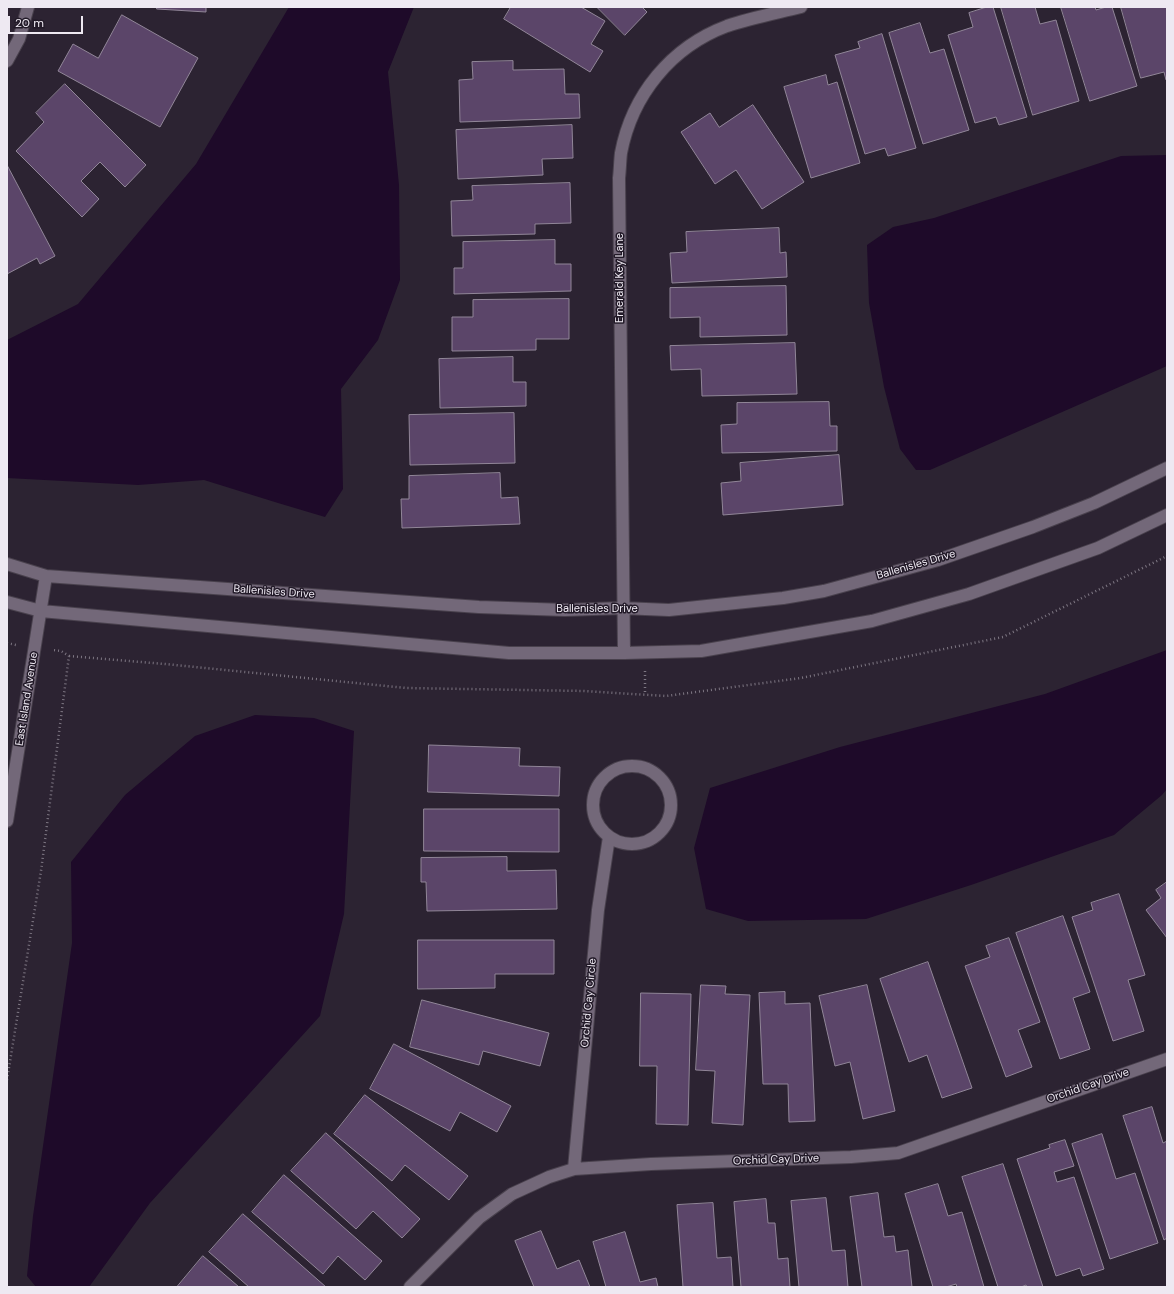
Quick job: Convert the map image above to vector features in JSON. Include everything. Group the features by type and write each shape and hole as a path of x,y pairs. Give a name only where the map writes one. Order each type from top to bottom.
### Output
{"street":[{"path":"7,61 19,39 28,7"},
{"name":"Emerald Key Lane","path":"624,653 622,608 619,178 621,155 625,136 639,101 649,85 675,56 690,45 707,35 728,26 801,7"},
{"name":"Ballenisles Drive","path":"7,564 46,576 479,607 565,610 622,608 669,610 783,598 824,591 938,560 1094,503 1167,468"},
{"path":"7,602 41,611 509,653 701,651 872,621 969,594 1098,548 1167,515"},
{"name":"East Island Avenue","path":"7,821 46,576"},
{"path":"630,766 649,769 659,776 667,787 671,799 671,813 667,825 658,835 647,842 634,845 621,843 609,837 600,828 594,816 593,804 595,791 602,780 612,771 630,766"},
{"name":"Orchid Cay Circle","path":"574,1170 598,910 609,837"},
{"name":"Orchid Cay Drive","path":"410,1287 479,1218 512,1194 549,1177 574,1170 651,1164 851,1157 898,1153 1167,1059"}],"path":[{"path":"7,1080 42,871 69,656 61,651"},
{"path":"645,663 645,695"}],"shaded area":[{"path":"289,7 414,7 388,72 399,185 400,280 378,340 341,389 343,489 325,517 204,480 138,485 7,478 7,340 78,304 196,164"},
{"path":"1167,155 1167,366 930,470 916,470 900,449 884,387 869,303 867,245 893,227 934,218 1121,156"},
{"path":"1167,650 1167,789 1162,795 1114,835 971,885 866,919 748,921 706,909 694,848 710,788 840,747 1045,694"},
{"path":"255,715 314,718 354,731 344,914 320,1016 150,1203 89,1287 36,1287 27,1276 33,1216 72,943 71,862 125,795 195,736"}],"building":[{"path":"157,7 206,7 206,12 157,9"},
{"path":"511,7 581,7 605,21 591,44 603,51 590,72 504,19"},
{"path":"597,7 642,7 647,12 625,35"},
{"path":"987,7 993,7 1027,117 999,125 996,117 975,123 948,35 973,27 969,13"},
{"path":"1001,7 1035,7 1040,24 1056,20 1079,101 1033,115"},
{"path":"1061,7 1095,7 1096,10 1112,7 1137,86 1090,101"},
{"path":"1121,7 1167,7 1166,80 1164,72 1141,78"},
{"path":"122,15 198,58 160,127 58,71 73,44 98,58"},
{"path":"920,23 930,53 944,49 969,130 923,144 889,33"},
{"path":"882,34 916,148 888,156 885,148 865,154 835,55 860,48 858,42"},
{"path":"513,61 513,70 564,69 565,94 579,94 580,118 460,122 459,80 473,79 472,62"},
{"path":"826,75 828,85 837,82 860,163 811,178 784,87"},
{"path":"65,84 146,165 125,187 100,162 81,181 99,199 82,217 16,151 44,122 36,113"},
{"path":"753,105 804,182 762,209 736,170 715,184 681,132 710,113 719,127"},
{"path":"572,125 573,158 542,159 543,175 458,179 456,130"},
{"path":"7,165 55,256 40,264 37,258 7,274"},
{"path":"570,183 571,223 535,224 535,234 452,236 451,201 473,200 472,186"},
{"path":"779,228 780,253 786,252 787,277 672,283 670,253 687,252 686,232"},
{"path":"555,240 555,264 571,264 571,291 454,294 454,268 463,268 463,242"},
{"path":"786,286 787,335 700,337 700,317 670,318 670,288"},
{"path":"569,299 569,339 536,339 536,350 452,351 452,317 473,317 473,300"},
{"path":"795,343 797,394 702,396 701,369 671,370 670,346"},
{"path":"513,357 513,382 526,382 526,406 440,408 439,359"},
{"path":"829,402 830,426 837,426 837,451 722,453 721,425 737,424 737,403"},
{"path":"514,413 515,463 410,465 409,415"},
{"path":"839,455 843,505 723,515 721,483 741,481 740,463"},
{"path":"500,473 501,498 518,497 520,524 402,528 401,499 409,499 409,476"},
{"path":"429,745 520,748 519,766 560,767 559,796 428,792"},
{"path":"424,809 559,809 559,852 424,851"},
{"path":"507,857 507,871 556,870 557,909 427,911 426,882 421,882 421,858"},
{"path":"1167,882 1167,938 1146,910 1161,898 1156,890"},
{"path":"1119,894 1145,975 1128,980 1144,1031 1113,1041 1072,917 1093,910 1091,903"},
{"path":"1063,916 1090,992 1073,998 1090,1049 1060,1059 1016,933"},
{"path":"1009,938 1040,1022 1018,1030 1032,1067 1006,1077 965,966 990,957 986,946"},
{"path":"418,940 554,940 554,974 495,974 495,988 418,989"},
{"path":"928,962 972,1088 942,1098 927,1055 909,1062 880,979"},
{"path":"701,985 726,986 725,994 750,995 743,1125 712,1123 715,1071 696,1070"},
{"path":"867,985 895,1111 863,1119 850,1062 835,1066 819,996"},
{"path":"785,992 785,1004 810,1003 815,1121 789,1122 788,1084 763,1084 759,993"},
{"path":"641,993 691,994 688,1125 656,1124 657,1066 640,1066"},
{"path":"422,1000 549,1033 540,1066 483,1051 479,1065 410,1047"},
{"path":"394,1044 511,1106 497,1132 460,1112 450,1131 370,1089"},
{"path":"365,1095 468,1176 449,1200 405,1165 392,1181 334,1134"},
{"path":"1152,1107 1163,1143 1167,1141 1167,1238 1164,1240 1123,1116"},
{"path":"326,1133 420,1219 402,1238 373,1211 356,1229 291,1171"},
{"path":"1102,1134 1116,1179 1135,1173 1158,1243 1110,1259 1072,1144"},
{"path":"1065,1140 1074,1166 1054,1172 1057,1182 1074,1177 1104,1269 1083,1276 1080,1268 1056,1276 1017,1159 1050,1148 1049,1145"},
{"path":"1003,1164 1043,1287 1027,1287 1026,1285 1021,1287 998,1287 962,1177"},
{"path":"284,1175 382,1261 365,1280 338,1256 323,1274 252,1212"},
{"path":"938,1184 948,1216 962,1212 984,1287 957,1287 956,1284 946,1287 933,1287 905,1194"},
{"path":"878,1193 884,1237 894,1236 896,1252 908,1250 912,1287 862,1287 850,1197"},
{"path":"826,1198 832,1251 845,1250 848,1287 799,1287 791,1201"},
{"path":"766,1199 768,1223 775,1223 778,1259 788,1258 790,1287 741,1287 734,1202"},
{"path":"713,1203 717,1258 731,1257 733,1287 683,1287 677,1205"},
{"path":"243,1214 326,1287 249,1287 209,1252"},
{"path":"541,1231 557,1269 579,1260 590,1287 534,1287 515,1241"},
{"path":"625,1232 640,1282 656,1278 658,1287 606,1287 593,1242"},
{"path":"203,1256 239,1287 177,1287"}]}
